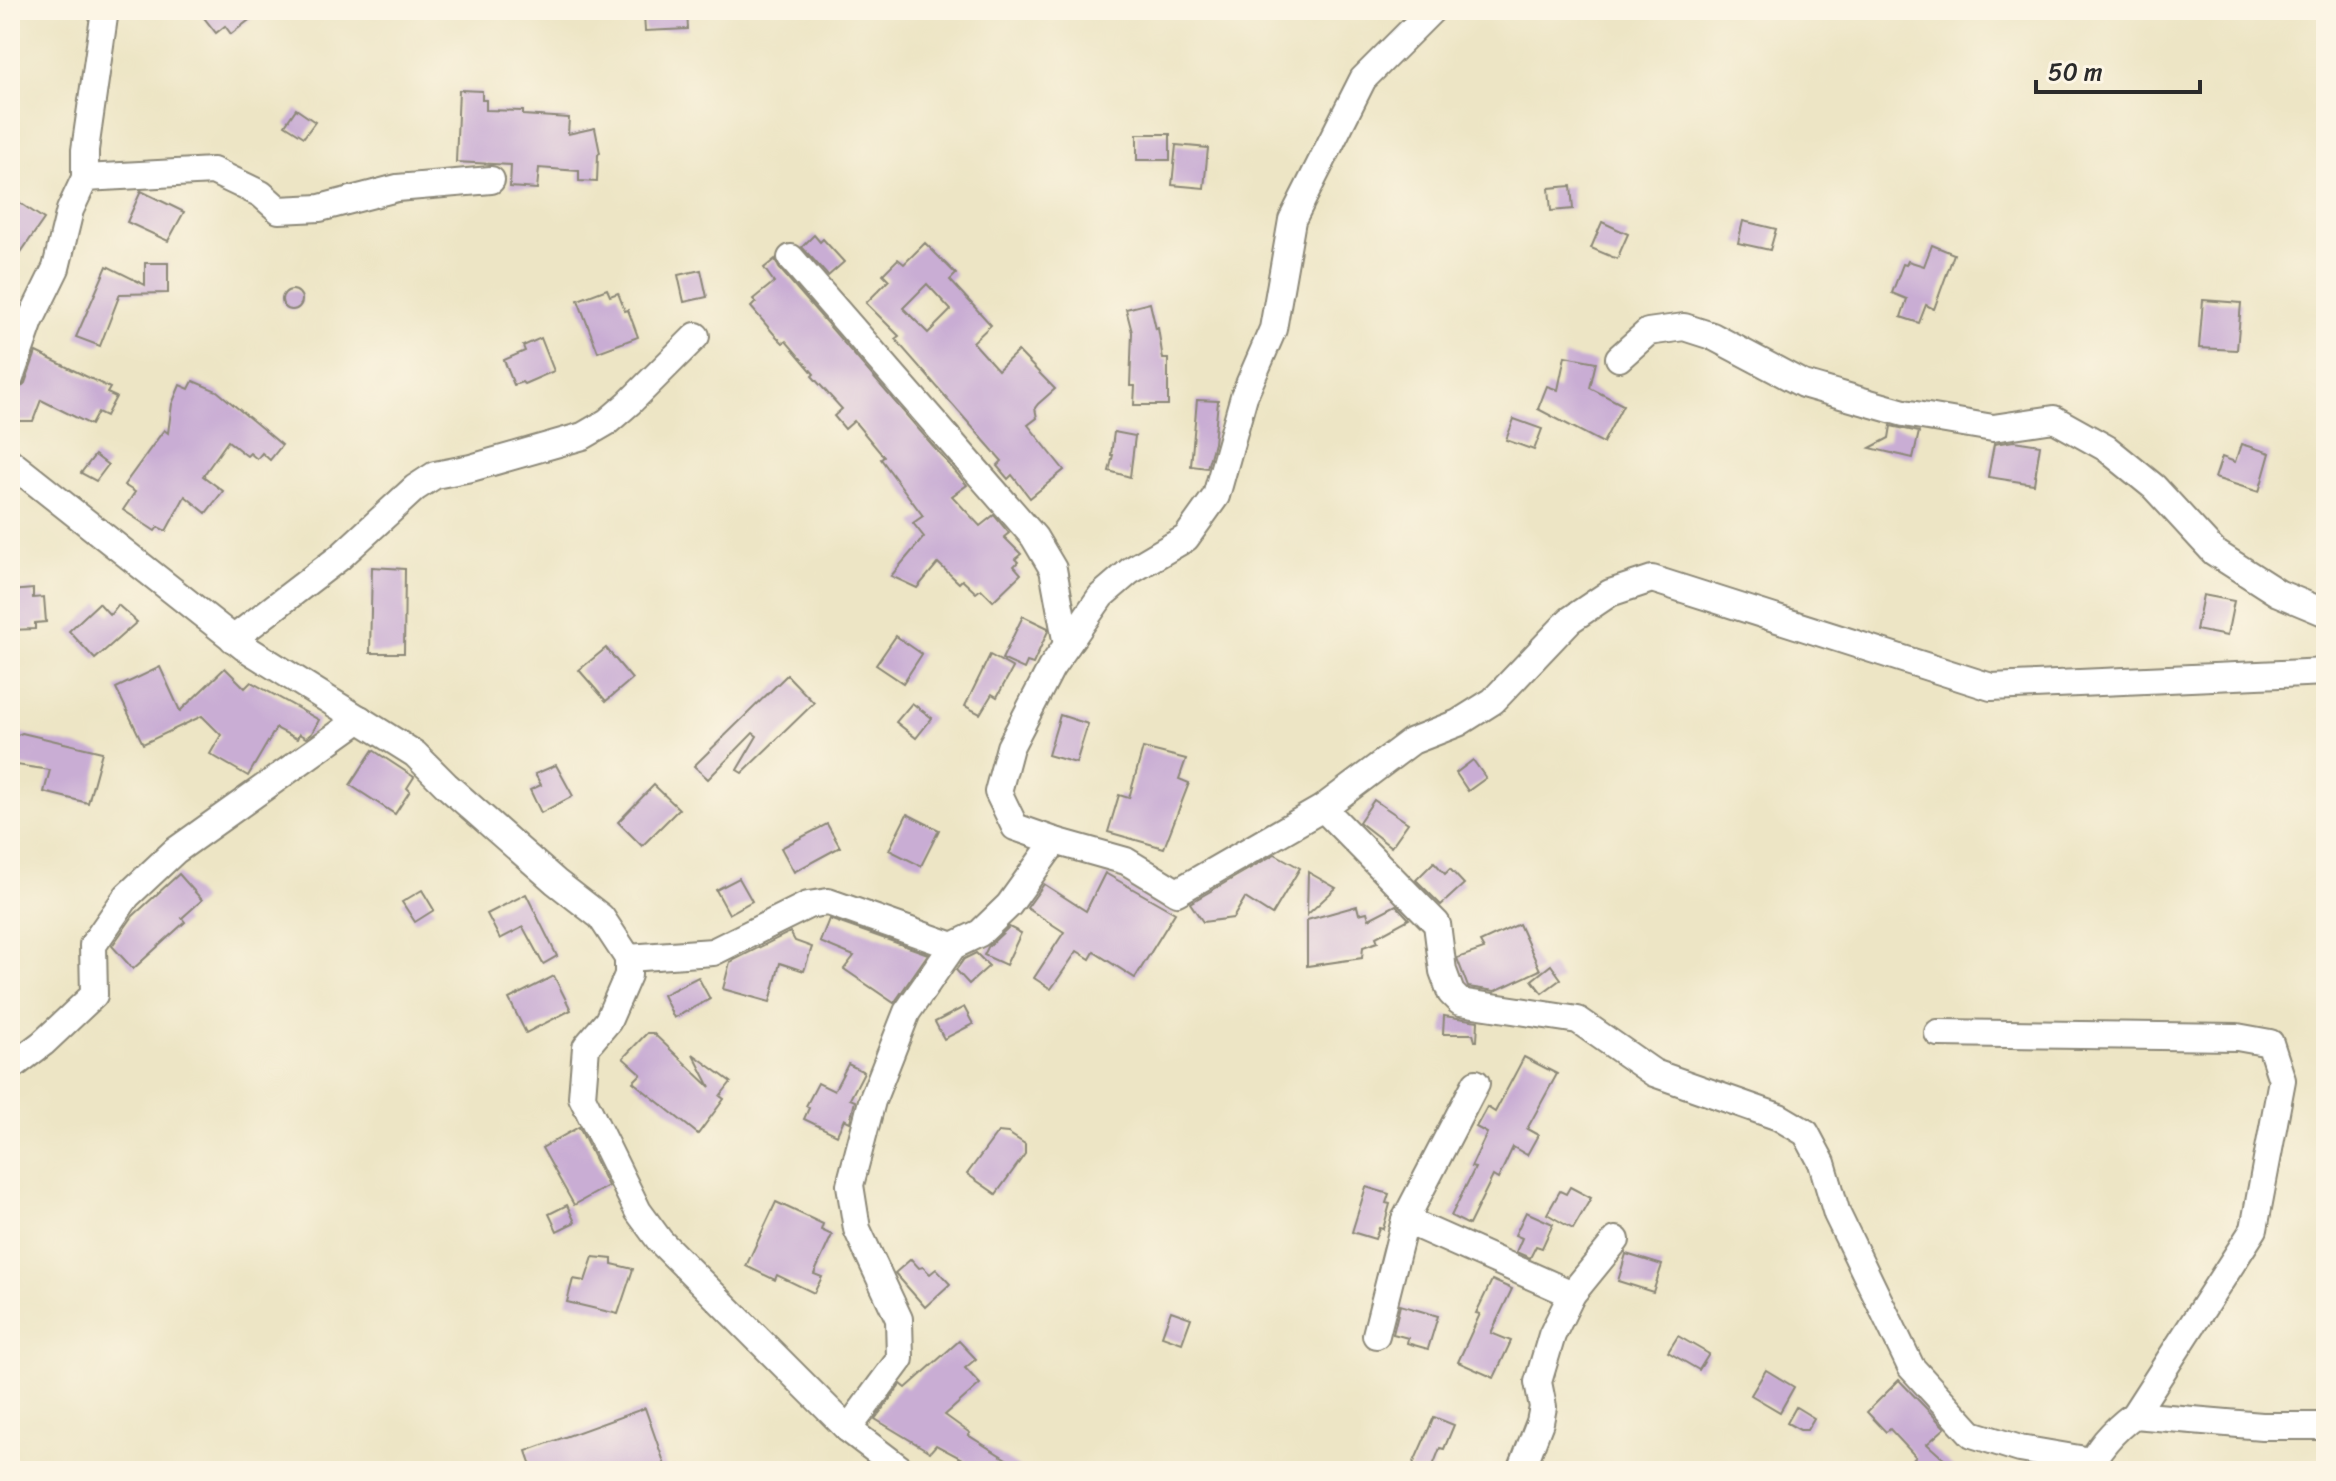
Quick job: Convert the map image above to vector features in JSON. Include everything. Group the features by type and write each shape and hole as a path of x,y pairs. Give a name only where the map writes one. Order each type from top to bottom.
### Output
{"street":[{"path":"10,378 30,321 56,268 70,210 85,178 85,150 105,10"},
{"path":"1432,10 1363,79 1292,220 1273,329 1244,396 1216,496 1186,538 1130,571 1101,596 1051,668 1010,747 998,792 1015,827 1126,861 1177,892 1323,808 1412,741 1458,723 1493,701 1570,620 1610,593 1652,579 1991,687 2326,672"},
{"path":"85,178 213,171 261,194 279,210 320,208 397,188 491,180"},
{"path":"791,258 1034,537 1053,569 1067,645"},
{"path":"1619,358 1648,332 1684,327 1712,336 1803,384 1904,413 1993,428 2054,419 2106,448 2154,487 2214,552 2278,593 2326,613"},
{"path":"233,639 340,557 425,481 435,475 471,468 583,436 607,422 696,336"},
{"path":"10,462 233,639 415,754 556,882 601,917 628,958 628,975 608,1021 586,1047 582,1097 638,1211 660,1241 848,1429 903,1471"},
{"path":"10,1068 43,1043 94,995 93,945 127,896 175,851 360,719"},
{"path":"1323,808 1437,924 1443,971 1451,993 1460,1002 1578,1020 1654,1073 1779,1117 1806,1133 1822,1163 1837,1214 1911,1367 1972,1434 2089,1466 2120,1425 2134,1415 2254,1229 2282,1080 2270,1043 2237,1037 1938,1033"},
{"path":"848,1429 900,1359 899,1319 857,1229 850,1185 872,1101 907,1012 953,946 980,933 1009,905 1055,841"},
{"path":"628,958 713,952 808,905 828,902 953,946"},
{"path":"1376,1335 1405,1220 1476,1083"},
{"path":"1405,1220 1572,1294"},
{"path":"1521,1471 1540,1422 1543,1407 1538,1382 1552,1335 1572,1294 1616,1240"},
{"path":"2134,1415 2262,1426 2326,1426"}],"building":[{"path":"198,10 262,10 231,34 225,26 216,33"},
{"path":"687,12 688,29 645,31 644,15"},
{"path":"459,90 482,91 486,110 523,111 523,115 569,118 568,134 595,128 600,153 597,182 579,181 579,171 539,168 537,189 510,187 511,165 456,162"},
{"path":"296,109 315,122 304,137 285,125"},
{"path":"1137,134 1170,134 1170,160 1137,160"},
{"path":"1176,145 1208,148 1204,188 1172,185"},
{"path":"1571,186 1573,209 1551,211 1549,188"},
{"path":"141,191 184,212 168,241 127,222"},
{"path":"10,202 17,207 20,203 44,219 10,268"},
{"path":"1743,221 1776,229 1770,250 1738,243"},
{"path":"1602,222 1628,234 1617,259 1591,248"},
{"path":"814,235 820,242 823,239 844,262 828,276 802,247"},
{"path":"925,243 956,274 950,280 991,325 973,342 998,370 1018,351 1055,389 1035,408 1037,418 1028,425 1064,470 1030,498 1012,475 1008,479 997,466 1002,461 895,339 899,336 866,303 889,280 883,274 898,259 904,264","holes":["927,284 951,310 928,333 903,308"]},
{"path":"1932,245 1954,254 1934,309 1926,305 1919,323 1901,317 1907,299 1892,293 1903,264 1906,265 1908,261 1924,266"},
{"path":"775,259 779,268 967,485 952,496 980,526 994,515 1009,533 1004,537 1021,554 1015,559 1018,562 1014,566 1021,574 993,601 981,589 976,593 962,580 959,583 938,563 917,588 891,576 924,537 913,523 923,516 881,459 884,457 854,421 845,429 834,416 842,409 786,341 783,343 751,307 756,302 753,299 774,282 764,268"},
{"path":"145,263 168,263 168,293 120,294 100,346 76,337 107,266 145,285"},
{"path":"701,270 707,297 684,302 678,275"},
{"path":"607,289 610,296 618,293 638,337 598,352 578,300"},
{"path":"288,290 296,290 302,300 296,310 288,310 282,304 282,296"},
{"path":"2203,300 2241,303 2237,350 2199,348"},
{"path":"1150,303 1163,359 1168,359 1168,405 1134,405 1135,386 1130,386 1132,332 1126,309"},
{"path":"541,338 554,371 514,385 504,360 525,351 523,346"},
{"path":"36,352 110,388 107,393 116,397 106,416 98,412 91,425 41,400 33,421 10,421 10,408 16,392 25,383"},
{"path":"1565,356 1596,362 1590,388 1623,405 1603,443 1538,409 1547,386 1558,390"},
{"path":"193,381 217,391 282,445 270,460 262,453 257,459 250,453 247,456 228,441 203,476 223,491 206,513 185,496 166,531 158,527 155,531 123,510 135,492 124,485 164,430 168,433 172,404 180,385 189,389"},
{"path":"1197,400 1218,401 1214,443 1207,468 1191,466"},
{"path":"1514,419 1542,429 1534,450 1506,440"},
{"path":"1891,426 1919,432 1913,458 1870,448 1889,438"},
{"path":"1114,432 1135,436 1130,477 1109,471"},
{"path":"2014,441 2040,445 2034,484 1988,477 1994,444"},
{"path":"2241,444 2270,453 2259,492 2215,478 2222,457 2235,462"},
{"path":"95,455 108,465 96,481 81,473"},
{"path":"372,567 405,569 404,653 370,653"},
{"path":"33,589 33,598 44,597 46,622 35,623 35,629 10,630 10,591"},
{"path":"2203,595 2234,601 2227,636 2196,630"},
{"path":"99,603 110,615 118,605 137,622 95,659 69,631"},
{"path":"1023,616 1048,628 1033,664 1027,662 1024,669 1002,659"},
{"path":"896,636 922,654 903,683 876,665"},
{"path":"606,648 632,679 606,701 579,670"},
{"path":"990,655 1013,668 997,697 992,694 980,714 965,706"},
{"path":"160,667 180,711 225,668 245,688 251,682 319,720 306,738 299,734 297,739 276,728 248,776 210,754 221,735 202,716 143,744 116,688"},
{"path":"787,675 814,703 742,773 737,770 757,736 753,733 708,779 694,766"},
{"path":"912,703 932,718 916,738 896,722"},
{"path":"1060,715 1088,724 1076,763 1048,755"},
{"path":"22,733 102,752 88,803 44,792 50,770 10,764 10,738"},
{"path":"1143,748 1186,759 1179,779 1189,783 1164,848 1108,832 1119,795 1129,798"},
{"path":"373,750 414,777 407,788 410,791 395,814 350,785"},
{"path":"1473,760 1486,778 1468,791 1456,773"},
{"path":"556,765 573,796 541,813 530,790 541,785 535,774"},
{"path":"654,785 679,809 642,846 618,822"},
{"path":"1374,800 1408,823 1391,847 1359,822"},
{"path":"907,814 939,830 921,866 889,850"},
{"path":"827,824 840,847 794,872 781,848"},
{"path":"1275,854 1300,868 1272,915 1245,898 1233,918 1203,922 1190,903"},
{"path":"1434,862 1445,874 1450,869 1464,884 1441,905 1416,880"},
{"path":"1308,872 1336,888 1307,915"},
{"path":"1105,873 1175,913 1135,978 1094,952 1090,959 1077,951 1051,989 1034,978 1064,932 1027,908 1044,884 1086,911"},
{"path":"179,874 202,900 182,918 185,922 133,969 112,946 133,916"},
{"path":"739,878 752,901 729,914 716,890"},
{"path":"422,890 434,910 415,922 402,902"},
{"path":"526,894 557,956 543,964 523,927 500,939 487,914"},
{"path":"1396,905 1409,919 1376,937 1378,942 1363,947 1362,958 1307,966 1307,920 1357,906 1359,914 1367,912 1369,919"},
{"path":"829,919 928,954 894,1003 844,969 854,956 820,942"},
{"path":"1519,924 1540,970 1495,991 1468,987 1457,958 1484,949 1480,942"},
{"path":"1009,927 1021,933 1006,965 984,955"},
{"path":"790,932 795,941 812,947 804,971 780,963 770,1002 723,989 730,962"},
{"path":"976,953 989,966 969,984 956,970 964,959"},
{"path":"1551,965 1561,979 1542,993 1532,980"},
{"path":"554,976 571,1010 526,1033 509,999"},
{"path":"698,977 710,999 674,1018 663,995"},
{"path":"964,1007 973,1024 944,1039 935,1022"},
{"path":"1444,1016 1478,1021 1477,1041 1473,1034 1443,1034"},
{"path":"647,1033 653,1033 710,1087 693,1054 731,1082 720,1096 724,1099 698,1134 633,1082 641,1074 623,1058"},
{"path":"1524,1057 1557,1074 1527,1129 1538,1135 1527,1155 1513,1147 1498,1179 1493,1176 1469,1225 1451,1216 1475,1168 1471,1167 1487,1133 1476,1127 1487,1107 1495,1112"},
{"path":"848,1064 864,1072 850,1099 855,1101 850,1122 844,1119 837,1135 804,1119 809,1108 806,1106 818,1083 834,1091"},
{"path":"579,1127 608,1186 574,1205 542,1148"},
{"path":"998,1132 1008,1133 1025,1144 1025,1154 996,1194 967,1174"},
{"path":"1366,1187 1389,1194 1386,1203 1390,1204 1383,1229 1379,1228 1375,1239 1352,1232"},
{"path":"1570,1187 1591,1198 1573,1229 1547,1214 1560,1191 1566,1194"},
{"path":"776,1202 823,1224 821,1230 832,1235 814,1274 822,1277 814,1293 777,1275 775,1280 746,1266"},
{"path":"567,1205 575,1222 557,1231 549,1214"},
{"path":"1526,1212 1553,1224 1542,1248 1536,1246 1530,1258 1516,1252 1522,1238 1515,1235"},
{"path":"1626,1254 1662,1265 1653,1292 1618,1281"},
{"path":"593,1257 612,1259 612,1264 633,1269 618,1314 567,1302 573,1279 585,1281"},
{"path":"911,1259 930,1274 936,1269 950,1284 925,1307 895,1273"},
{"path":"1492,1280 1512,1289 1491,1333 1511,1341 1494,1378 1458,1362"},
{"path":"1400,1305 1438,1316 1428,1349 1407,1343 1408,1338 1393,1334"},
{"path":"1171,1311 1191,1318 1182,1343 1162,1336"},
{"path":"1678,1336 1709,1354 1699,1370 1668,1352"},
{"path":"959,1341 976,1359 965,1368 980,1384 945,1415 970,1433 968,1435 1025,1471 959,1471 966,1461 936,1445 930,1452 875,1419 901,1384 906,1388"},
{"path":"1766,1370 1794,1387 1780,1412 1751,1395"},
{"path":"1899,1380 1945,1428 1927,1444 1957,1471 1924,1471 1913,1460 1916,1457 1890,1429 1886,1432 1867,1412"},
{"path":"1796,1407 1814,1418 1807,1430 1787,1423"},
{"path":"645,1408 667,1471 533,1471 526,1451"},
{"path":"1434,1417 1454,1425 1444,1449 1440,1448 1431,1471 1410,1471"}]}
